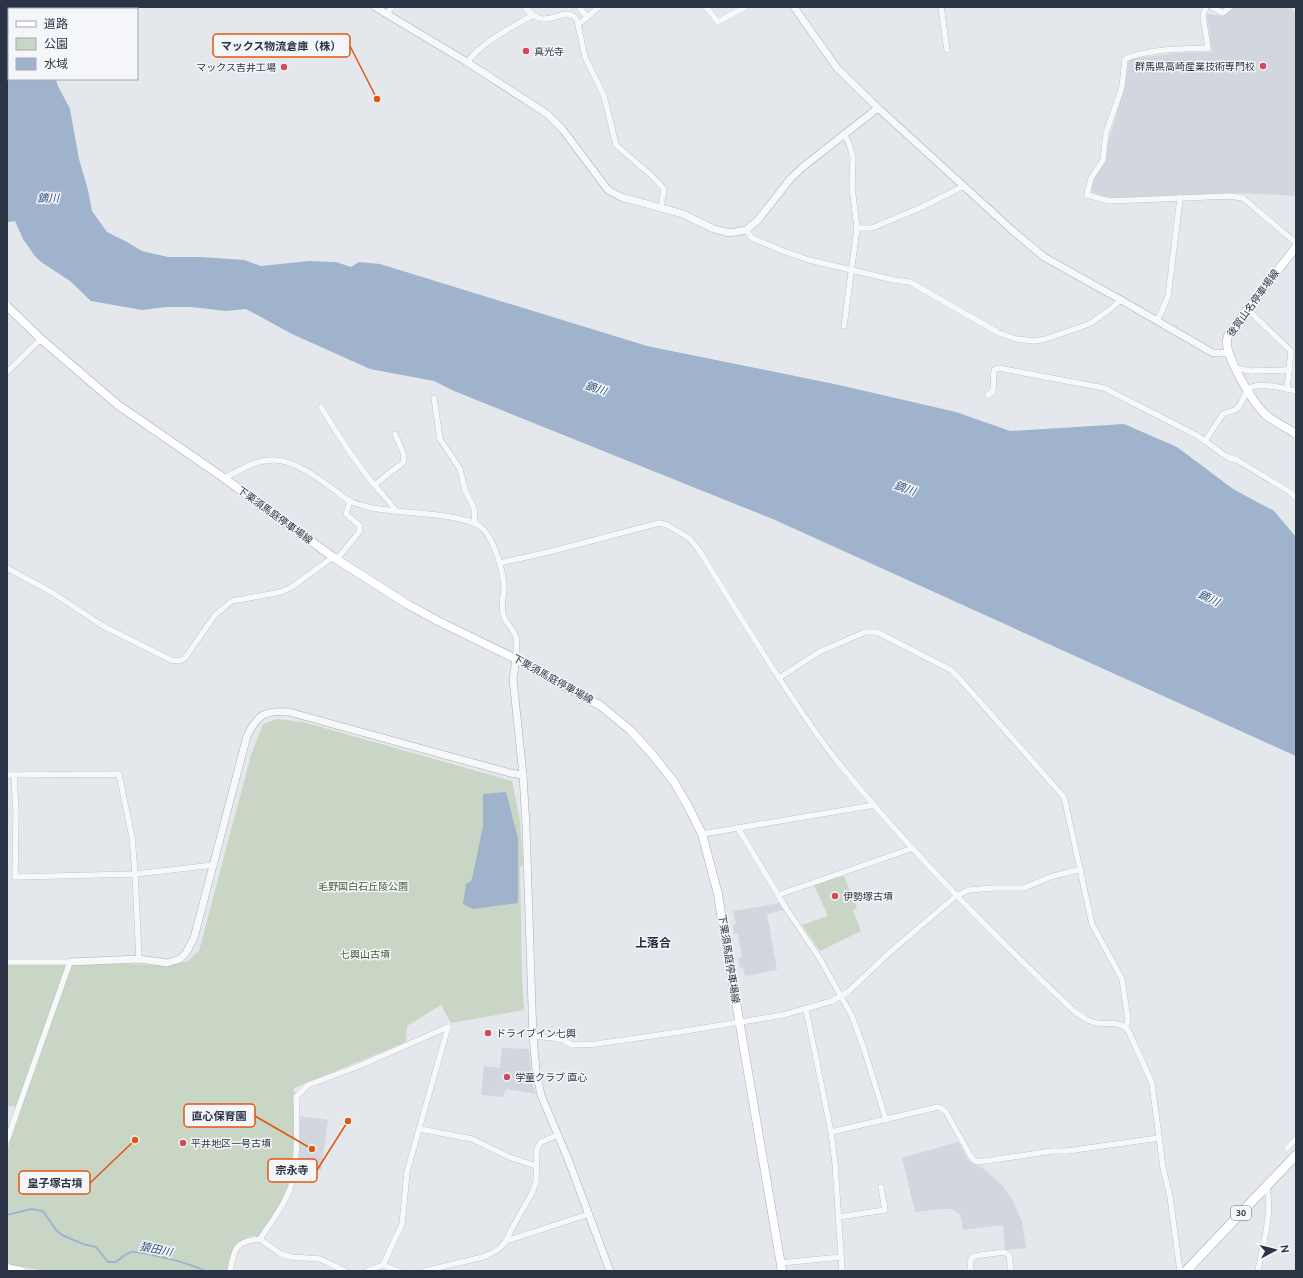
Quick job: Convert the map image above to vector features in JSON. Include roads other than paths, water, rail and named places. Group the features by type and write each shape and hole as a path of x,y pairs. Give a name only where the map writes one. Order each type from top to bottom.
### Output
{"main road":[{"name":"後賀山名停車場線","path":"1228,353 1227,338 1229,333 1296,246"},
{"name":"下栗須馬庭停車場線","path":"7,306 42,339 118,405 224,478 335,558 438,621 516,659 601,706 630,730 652,754 674,782 702,834 718,894 781,1267"},
{"path":"1228,353 1257,406 1266,415 1296,432"},
{"name":"30","path":"1186,1271 1296,1155"},
{"path":"7,1268 22,1271"}],"street":[{"path":"375,7 467,62 547,114 563,130 608,190 621,197 661,207 682,214 714,229 730,233 746,230 758,220 795,174 878,108"},
{"path":"387,14 392,7"},
{"path":"525,7 533,15 540,19 547,20 563,14 574,16 579,24 585,57 604,96 616,146 652,176 664,189 661,207"},
{"path":"579,7 588,17"},
{"path":"579,24 598,7"},
{"path":"706,7 718,22 745,7"},
{"path":"794,7 837,68 878,108 1044,257 1213,354 1228,353"},
{"path":"941,7 947,50"},
{"path":"1206,7 1203,16 1208,48 1135,55 1125,59 1122,87 1106,133 1103,160 1091,178 1087,195 1109,201 1230,196 1243,198 1296,243"},
{"path":"1212,7 1223,13 1230,7"},
{"path":"467,62 476,51 494,38 533,15"},
{"path":"844,134 849,143 853,158 852,187 857,228 844,326"},
{"path":"857,228 872,228 922,207 964,186"},
{"path":"1157,321 1168,297 1180,198"},
{"path":"746,230 752,238 810,260 894,280 910,282 999,333 1016,339 1034,341 1046,339 1090,324 1121,300"},
{"path":"1247,309 1291,351 1287,389"},
{"path":"7,372 42,339"},
{"path":"988,395 992,391 994,370 998,368 1104,388 1205,441 1227,458 1237,460 1290,492 1296,498"},
{"path":"1236,368 1250,371 1289,370"},
{"path":"1205,441 1222,414 1234,411 1253,386 1268,386 1296,391"},
{"path":"434,398 440,439 460,469 465,490 474,508 475,523"},
{"path":"321,407 343,444 375,485 387,497 396,511"},
{"path":"375,485 403,463 404,455 395,434"},
{"path":"224,478 263,460 275,460 290,463 315,476 350,501 369,507 437,515 475,523 483,528 489,536 500,563 504,584 502,604 503,616 516,638 516,659 513,679 523,775 533,1036 537,1081 541,1095 558,1135 610,1271"},
{"path":"7,568 53,593 103,626 171,660 177,661 185,658 215,616 232,601 281,592 292,587 335,558 360,531 359,525 346,514 350,501"},
{"path":"500,563 553,551 659,523 667,525 689,538 699,550 779,678 836,760 913,848 956,896 1074,1011 1086,1019 1096,1023 1113,1024 1126,1027"},
{"path":"779,678 819,652 865,632 877,632 951,670 1062,796 1067,807 1092,924 1122,979 1128,1020 1126,1027 1133,1039 1152,1083 1163,1168 1170,1197 1180,1271"},
{"path":"7,962 70,962 139,959 167,963 180,959 186,953 194,938 248,736 254,723 264,714 276,711 289,712 510,773 523,775"},
{"path":"7,776 118,774 132,837 136,874 139,959"},
{"path":"14,775 16,813 15,877 136,874 214,865"},
{"path":"702,834 875,805"},
{"path":"738,828 778,895 820,959 854,1019 886,1120"},
{"path":"778,895 913,848"},
{"path":"533,1036 554,1038 572,1044 596,1044 739,1023 806,1009 841,997 853,988 898,945 956,896 969,890 977,889 1024,888 1057,875 1081,869"},
{"path":"7,1140 70,962"},
{"path":"806,1009 831,1132 835,1163 842,1271"},
{"path":"230,1271 236,1248 242,1243 260,1239 282,1205 292,1182 295,1158 296,1096 308,1085 359,1066 448,1027 407,1172 402,1224 383,1265"},
{"path":"831,1132 886,1120 934,1107 941,1108 946,1112 970,1155 978,1162 1159,1138"},
{"path":"420,1129 472,1139 509,1157 536,1166"},
{"path":"425,1271 483,1257 496,1251 506,1241 532,1193 536,1182 537,1148 541,1142 558,1135"},
{"path":"1287,1148 1296,1139"},
{"path":"838,1217 885,1210 881,1186"},
{"path":"1258,1271 1269,1210 1268,1193 1266,1187"},
{"path":"506,1241 588,1214"},
{"path":"260,1239 281,1254 291,1257 320,1259 345,1271"},
{"path":"971,1271 970,1261 974,1256 1004,1252 1008,1255 1011,1271"},
{"path":"781,1267 841,1257"},
{"path":"368,1271 383,1265 399,1271"}],"water":[{"name":"鏑川","path":"7,7 56,7 8,8 8,80 56,80 70,109 79,159 88,190 92,211 107,232 142,251 168,257 201,257 244,260 261,266 309,261 336,262 351,267 359,262 380,264 647,346 839,385 956,412 1010,431 1124,424 1177,447 1233,489 1274,511 1296,537 1296,756 775,520 454,391 434,381 370,369 292,334 246,309 226,311 191,307 166,307 142,310 91,301 70,281 41,262 23,239 15,221 8,222"},
{"path":"506,792 518,838 518,903 473,909 463,904 466,884 471,881 473,874 483,826 483,794"}],"waterway":[{"name":"猿田川","path":"7,1215 31,1209 43,1211 56,1230 62,1235 83,1244 96,1247 108,1262 116,1262 128,1253 138,1252 191,1265 205,1271"}],"place":[{"name":"真光寺","path":"526,51"},
{"name":"群馬県高崎産業技術専門校","path":"1263,66"},
{"name":"マックス吉井工場","path":"284,67"},
{"name":"マックス物流倉庫（株）","path":"377,99"},
{"name":"伊勢塚古墳","path":"835,896"},
{"name":"ドライブイン七輿","path":"488,1033"},
{"name":"学童クラブ 直心","path":"507,1077"},
{"name":"宗永寺","path":"348,1121"},
{"name":"皇子塚古墳","path":"135,1140"},
{"name":"平井地区一号古墳","path":"183,1143"},
{"name":"直心保育園","path":"312,1149"}],"district":[{"name":"上落合","path":"653,942"}],"park label":[{"name":"毛野国白石丘陵公園","path":"363,886"},
{"name":"七輿山古墳","path":"365,954"}]}
